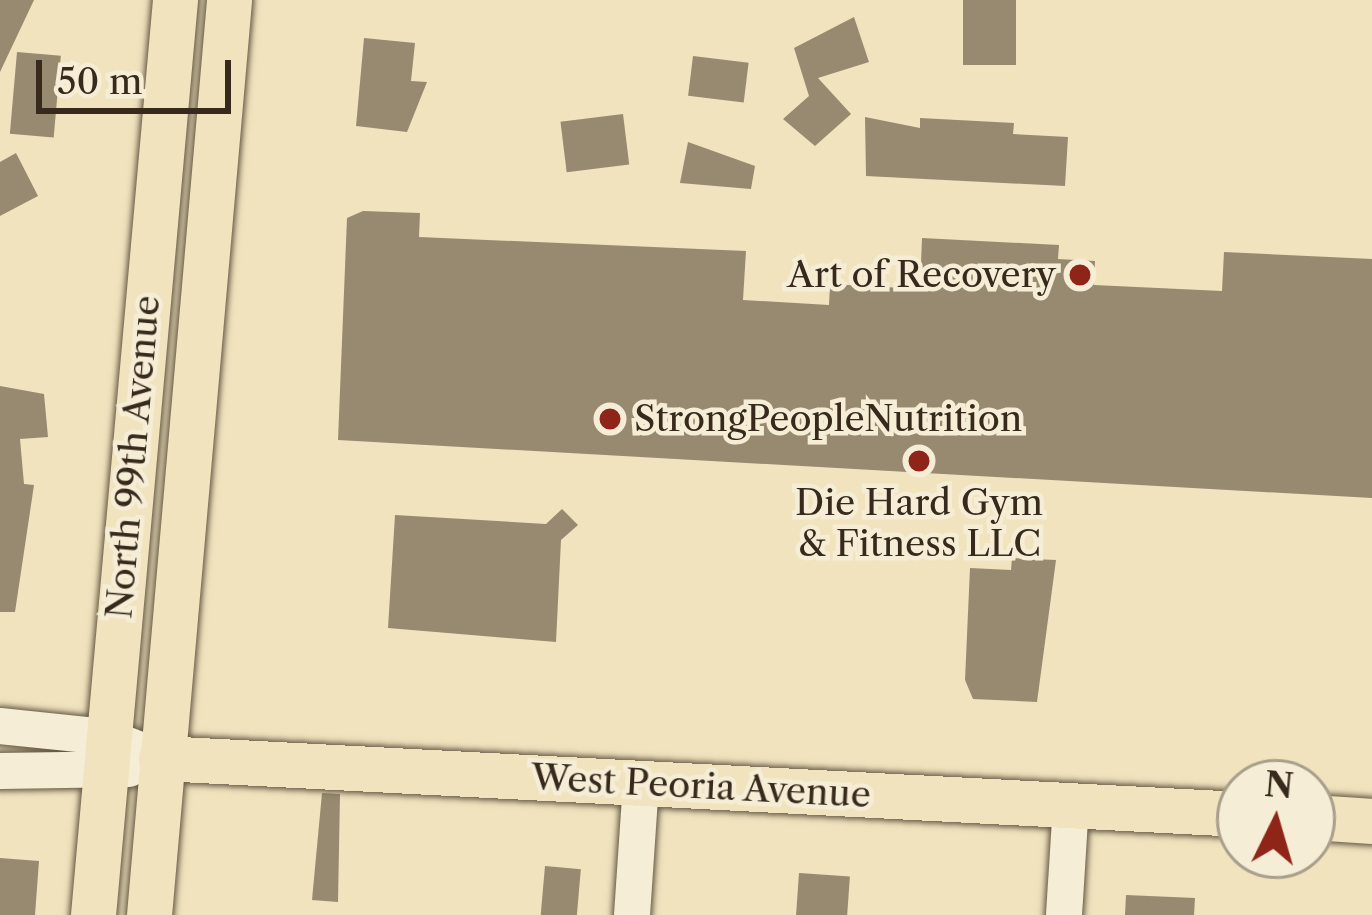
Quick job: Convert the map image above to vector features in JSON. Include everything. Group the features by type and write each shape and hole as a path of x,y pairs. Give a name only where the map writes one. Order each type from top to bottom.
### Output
{"main road":[{"name":"North 99th Avenue","path":"93,915 175,0"},
{"name":"North 99th Avenue","path":"148,915 229,0"},
{"path":"158,187 213,192"},
{"name":"West Peoria Avenue","path":"161,758 1216,813"},
{"path":"1336,819 1372,821"}],"street":[{"name":"West Peoria Avenue","path":"0,726 106,757"},
{"name":"West Peoria Avenue","path":"0,771 106,757 161,758"},
{"path":"632,915 641,783"},
{"path":"1064,915 1071,805"}],"building":[{"path":"0,0 34,0 0,72"},
{"path":"963,0 1016,0 1016,65 963,65"},
{"path":"854,17 869,62 818,78 851,114 815,146 783,119 809,96 794,48"},
{"path":"364,38 415,43 411,81 427,82 407,132 356,126"},
{"path":"17,52 61,56 54,138 10,134"},
{"path":"693,56 749,63 744,103 688,96"},
{"path":"623,114 629,165 567,172 560,122"},
{"path":"865,117 920,128 920,118 1014,123 1013,134 1068,137 1065,186 866,176"},
{"path":"688,142 755,166 751,189 680,183"},
{"path":"16,153 38,196 0,216 0,162"},
{"path":"363,211 420,213 419,237 746,251 743,300 829,305 830,284 920,289 922,238 1059,245 1058,259 1095,261 1094,285 1222,291 1224,252 1372,259 1372,498 338,440 347,218"},
{"path":"0,386 44,394 48,437 20,439 24,484 34,485 15,612 0,612"},
{"path":"562,509 578,525 561,540 556,642 388,628 395,515 546,524"},
{"path":"1012,558 1056,560 1037,702 973,699 965,680 970,568 1011,570"},
{"path":"322,793 340,794 338,902 312,900"},
{"path":"0,858 39,861 35,915 0,915"},
{"path":"545,866 581,869 577,915 541,915"},
{"path":"799,873 850,877 847,915 796,915"},
{"path":"1126,895 1195,898 1194,915 1125,915"}],"place":[{"name":"Art of Recovery","path":"1080,275"},
{"name":"StrongPeopleNutrition","path":"610,419"},
{"name":"Die Hard Gym & Fitness LLC","path":"919,461"}]}
